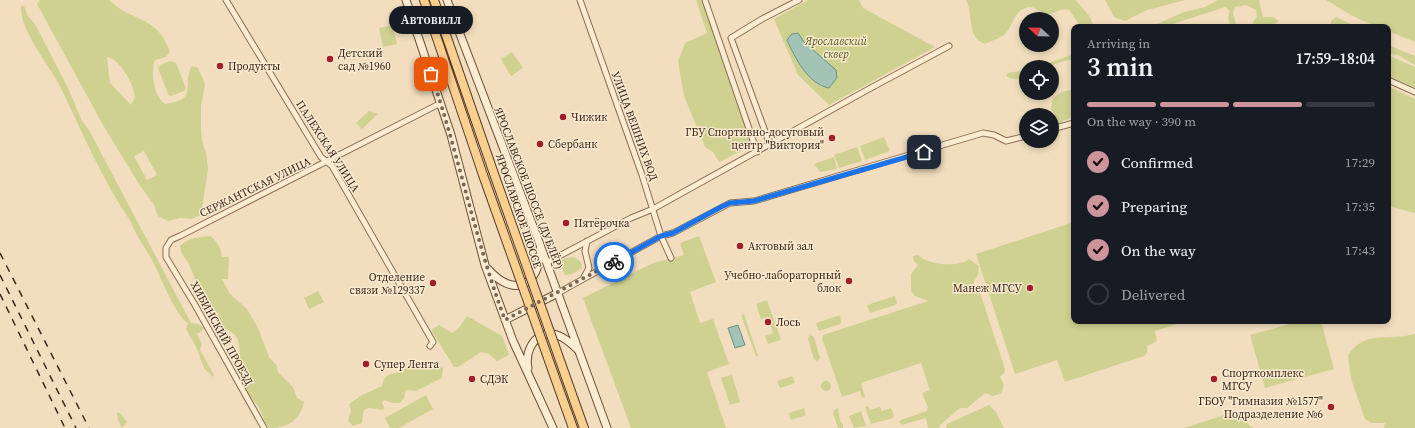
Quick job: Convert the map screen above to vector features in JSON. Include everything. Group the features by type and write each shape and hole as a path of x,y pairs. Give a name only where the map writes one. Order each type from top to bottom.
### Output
{"main road":[{"name":"ЯРОСЛАВСКОЕ ШОССЕ","path":"424,0 483,175 573,428"},
{"name":"ЯРОСЛАВСКОЕ ШОССЕ","path":"434,0 584,428"}],"street":[{"name":"ПАЛЕХСКАЯ УЛИЦА","path":"226,0 321,157 332,166 433,342 430,346"},
{"path":"406,0 441,103 485,265 512,341 529,373 553,428"},
{"name":"ЯРОСЛАВСКОЕ ШОССЕ (ДУБЛЁР)","path":"447,0 540,242 546,263 607,428"},
{"name":"УЛИЦА ВЕШНИХ ВОД","path":"580,0 661,236 671,258"},
{"path":"705,0 757,152"},
{"path":"770,145 731,38 762,19 798,0"},
{"path":"546,263 653,209 949,46"},
{"path":"1391,81 1415,92"},
{"name":"СЕРЖАНТСКАЯ УЛИЦА","path":"166,248 171,240 441,103"},
{"path":"1059,127 1071,124"},
{"path":"505,320 558,293 661,236 673,233 730,203 754,201 983,133 994,134 1006,141 1019,138"},
{"path":"582,280 589,268 585,251 588,241"},
{"path":"485,265 494,276 503,282 522,286 533,278 539,263 540,242"},
{"name":"ХИБИНСКИЙ ПРОЕЗД","path":"166,248 166,257 195,304 264,428"},
{"path":"529,373 527,357 529,349 537,339 546,334 552,334 563,338 577,349 581,355"}],"green space":[{"path":"40,0 109,0 126,12 151,25 165,40 170,52 166,57 155,60 153,71 156,90 161,100 165,104 176,102 186,95 188,90 189,73 192,66 198,68 205,84 201,106 201,129 208,169 201,215 191,219 180,218 168,221 158,216 154,205 139,184 103,125 37,4","holes":["107,57 117,63 126,73 132,85 135,97 131,105 110,83","144,151 157,175 147,180 134,156"]},
{"path":"696,0 704,0 750,134 752,146 719,162 713,152 705,147 684,96 678,62 685,43 707,33"},
{"name":"Ярославский сквер","path":"808,0 859,0 863,8 935,47 829,105 798,75 774,19"},
{"path":"966,0 1076,0 1089,16 1092,24 1079,24 1069,10 1041,12 1029,7 1017,14 1005,34 985,44 979,41 975,36 971,25 970,12"},
{"path":"1105,0 1185,0 1147,10 1125,21 1114,17"},
{"path":"1218,0 1259,0 1263,17 1273,17 1279,21 1274,24 1253,24 1253,22 1257,17 1256,10 1246,5 1235,7 1233,14 1236,24 1230,24 1228,18 1230,11 1225,7 1173,24 1157,24 1184,12 1205,7"},
{"path":"1326,0 1415,0 1415,42 1391,32 1391,24 1372,24 1348,13"},
{"path":"21,6 24,6 28,16 35,24 68,88 82,121 89,130 191,323 198,324 204,328 197,334 202,344 200,350 214,375 213,377 204,368 196,347 186,329 188,323 178,313 173,304 131,222 102,174 62,90 30,37 22,16"},
{"path":"1336,17 1351,24 1330,24 1331,21"},
{"path":"392,25 397,44 383,47 379,28"},
{"path":"1391,46 1415,56 1415,65 1398,55 1391,54"},
{"path":"512,52 523,68 511,76 501,59"},
{"path":"1071,55 1071,60 1059,63 1059,60 1057,60"},
{"path":"1391,56 1415,67 1415,91 1391,79"},
{"path":"170,61 176,63 186,88 184,91 171,96 168,94 158,68 160,65"},
{"path":"1019,71 1019,79 1009,78 1006,76 1008,73"},
{"path":"1391,87 1415,99 1415,213 1391,207"},
{"path":"1071,90 1071,117 1059,123 1059,108 1051,108 1053,100 1059,100 1059,94"},
{"path":"369,111 378,114 362,129 356,123"},
{"path":"884,137 890,151 865,160 860,146"},
{"path":"857,147 862,161 839,168 834,155"},
{"path":"834,157 837,169 820,172 814,164"},
{"name":"Манеж МГСУ","path":"1071,223 1071,324 1177,324 1155,331 1157,340 1147,346 1147,353 1144,356 1065,382 1057,360 1015,374 976,254"},
{"path":"210,236 218,245 222,257 229,257 228,279 222,279 230,294 247,309 258,328 269,357 277,366 278,372 293,387 297,398 304,402 296,419 282,427 269,428 267,426 257,404 246,391 240,363 238,341 234,334 223,328 218,314 199,289 189,264 181,252 180,246 183,243 198,237"},
{"path":"699,236 716,282 690,292 700,323 713,319 729,364 707,372 726,428 631,428 583,298 653,263 684,255 680,243"},
{"path":"918,255 929,261 943,264 958,264 969,259 979,266 978,274 973,284 974,286 978,286 1005,369 1004,373 1000,377 1004,385 1001,393 993,396 985,393 967,408 960,408 940,425 939,428 928,428 926,418 902,425 899,422 927,411 928,407 922,393 930,390 921,363 861,383 865,397 862,398 860,391 842,397 822,338 823,335 928,301 915,296 911,291 911,274 918,265 914,261 913,256"},
{"path":"574,257 581,262 582,268 572,274 565,275 559,262 566,258"},
{"path":"318,291 324,302 309,309 304,298"},
{"path":"895,296 897,303 895,305 870,313 867,305"},
{"path":"767,300 781,340 768,344 765,336 773,333 768,317 761,319 756,304"},
{"path":"744,314 758,356 756,356 741,315"},
{"path":"840,315 840,324 819,331 816,323"},
{"path":"467,316 502,336 509,355 497,361 489,354 481,352 458,367 454,367 431,330 439,325 452,333 458,329"},
{"path":"1290,324 1322,324 1334,369 1265,388 1250,335"},
{"path":"1415,334 1415,428 1384,428 1385,423 1371,423 1365,419 1351,379 1348,355 1354,347 1369,339"},
{"path":"810,335 814,337 820,358 817,361 814,359 808,339"},
{"path":"428,362 443,368 442,378 416,391 406,390 404,398 400,403 393,403 384,400 382,403 384,408 383,410 367,408 363,412 362,423 353,426 348,421 351,410 349,404 362,395 382,386 384,379 388,375 402,371 413,363"},
{"path":"732,375 740,402 730,405 721,378"},
{"path":"792,376 795,383 780,388 777,381"},
{"path":"826,381 831,386 826,391 821,386"},
{"path":"426,395 433,409 399,428 390,428 385,418"},
{"path":"989,405 996,412 1004,428 946,428 947,424"},
{"path":"868,406 870,410 880,407 882,411 891,408 894,415 893,418 871,424 865,407"},
{"path":"804,408 806,415 791,420 789,413"},
{"path":"838,408 840,421 843,424 843,428 838,428 833,413 834,410"},
{"path":"861,411 866,426 854,428 849,416"},
{"path":"117,412 120,413 127,422 122,428 118,420"},
{"path":"1234,412 1253,428 1184,428"}],"shaded area":[{"path":"798,33 804,42 836,70 837,78 829,88 821,86 809,76 794,55 787,40 792,34"},
{"path":"738,325 745,345 735,348 728,328"}],"railway":[{"path":"0,253 89,428"},
{"path":"0,275 76,428"},
{"path":"0,294 65,428"}],"way so far":[{"path":"431,74 451,135 485,265 505,320 614,262"}],"place":[{"name":"Детский сад №1960","path":"330,59"},
{"name":"Продукты","path":"220,66"},
{"name":"Автовилл","path":"431,74"},
{"name":"Чижик","path":"563,117"},
{"name":"ГБУ Спортивно-досуговый центр \"Виктория\"","path":"832,138"},
{"name":"Сбербанк","path":"540,144"},
{"name":"Пятёрочка","path":"566,223"},
{"name":"Актовый зал","path":"740,246"},
{"name":"Учебно-лабораторный блок","path":"849,281"},
{"name":"Отделение связи №129337","path":"433,283"},
{"name":"Манеж МГСУ","path":"1030,288"},
{"name":"Лось","path":"768,322"},
{"name":"Супер Лента","path":"366,364"},
{"name":"СДЭК","path":"472,379"},
{"name":"Спорткомплекс МГСУ","path":"1214,379"},
{"name":"ГБОУ \"Гимназия №1577\" Подразделение №6","path":"1331,407"}],"route":[{"path":"614,262 661,236 673,233 730,203 754,201 836,176 924,152"}]}
